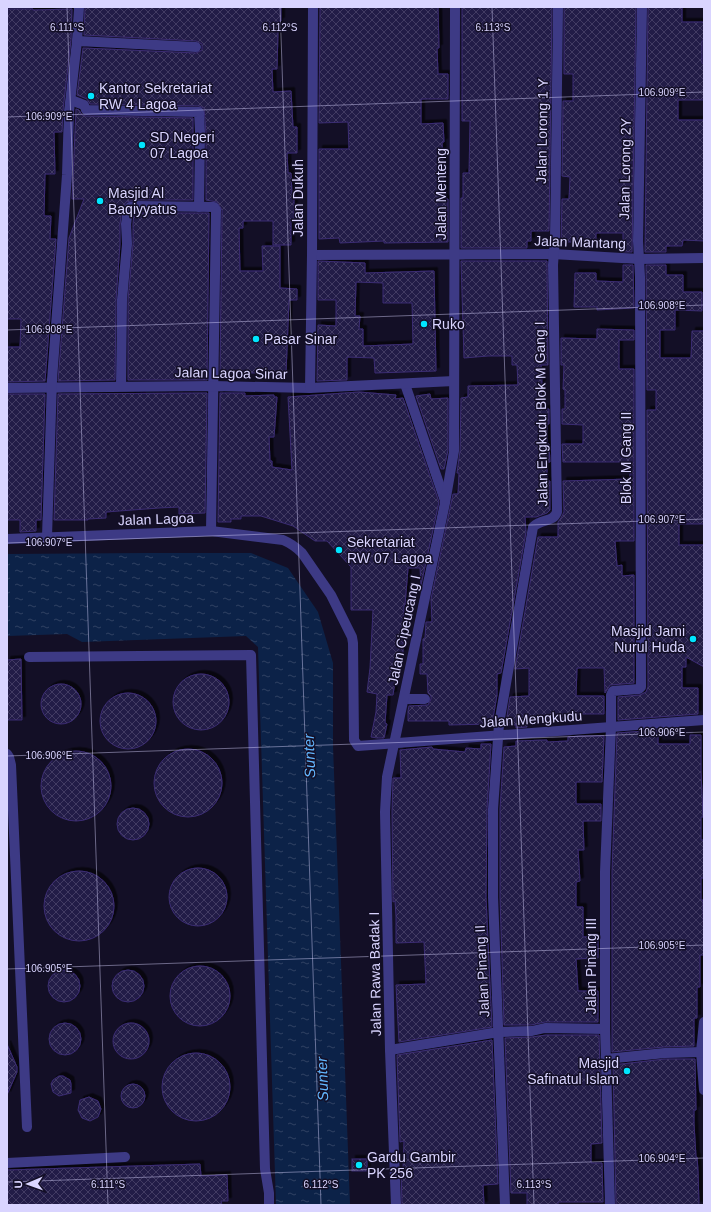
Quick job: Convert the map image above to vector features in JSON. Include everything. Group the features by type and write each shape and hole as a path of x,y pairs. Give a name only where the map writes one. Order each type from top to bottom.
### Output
{"street":[{"path":"47,537 52,387 67,175 69,111 77,41 79,7"},
{"name":"Jalan Dukuh","path":"310,388 312,255 312,7"},
{"name":"Jalan Menteng","path":"454,381 456,254 455,7"},
{"name":"Jalan Lorong 1 Y","path":"554,254 558,7"},
{"name":"Jalan Lorong 2Y","path":"639,258 642,7"},
{"path":"77,41 196,47"},
{"path":"71,100 84,105 86,110 199,112 199,207"},
{"path":"121,386 122,300 128,244 126,224 128,209 130,207 137,206 214,207 216,210 215,323 211,531"},
{"name":"Jalan Mantang","path":"312,255 554,254 639,258 704,258"},
{"name":"Jalan Engkudu Blok M Gang I","path":"499,724 533,527 542,521 552,519 555,517 557,512 553,273 554,254"},
{"name":"Blok M Gang II","path":"611,727 611,694 613,691 639,689 641,687 639,258"},
{"name":"Jalan Lagoa Sinar","path":"7,388 121,386 310,388 454,381"},
{"name":"Jalan Cipeucang I","path":"396,742 446,503 454,451 454,381"},
{"path":"405,384 446,503"},
{"name":"Jalan Lagoa","path":"7,539 211,531 283,540 293,545 302,553 331,595 352,637 354,643 354,740 356,745 361,747"},
{"path":"29,657 251,655 264,1169 269,1193 269,1205"},
{"path":"404,699 426,699"},
{"name":"Jalan Mengkudu","path":"361,747 396,742 704,720"},
{"name":"Jalan Pinang II","path":"499,724 493,809 493,897 505,1205"},
{"name":"Jalan Pinang III","path":"610,1205 605,1029 605,872 611,727"},
{"name":"Jalan Rawa Badak I","path":"396,742 387,776 385,812 390,1050 396,1205"},
{"path":"7,754 11,765 27,1127"},
{"path":"704,1022 702,1052 704,1090"},
{"path":"390,1050 499,1032 532,1031 545,1028 605,1029"},
{"path":"606,1058 665,1053 702,1052"},
{"path":"7,1163 126,1157"}],"water":[{"name":"Sunter","path":"251,553 288,568 318,612 333,663 333,746 350,1205 276,1205 258,647 246,636 82,642 67,634 7,636 7,554"}],"building":[{"path":"85,7 281,7 281,21 279,21 278,31 277,69 272,69 273,92 291,91 293,127 297,127 297,153 287,153 288,173 291,173 292,194 294,194 294,221 291,221 291,245 273,245 273,221 243,221 243,228 239,228 240,271 263,271 262,246 280,246 280,288 297,289 297,300 289,300 286,373 220,373 222,210 217,202 206,200 206,133 204,108 199,106 90,104 87,99 77,95 83,48 196,53 202,50 202,44 196,41 84,35"},
{"path":"320,7 438,7 438,74 448,74 448,99 421,99 421,124 443,123 444,142 442,142 444,199 448,199 448,242 384,243 384,241 340,243 339,238 319,239 319,149 349,149 348,122 319,123"},
{"path":"462,7 552,7 549,231 531,231 531,241 527,241 527,248 461,248 461,198 463,198 463,173 469,173 470,121 462,121"},
{"path":"564,7 636,7 632,252 623,252 623,233 596,233 596,241 574,240 574,242 561,242 562,199 569,199 570,177 562,176 563,101 573,101 573,74 564,74"},
{"path":"648,7 682,7 682,22 704,22 702,63 704,64 704,100 678,100 678,120 704,120 704,241 683,240 682,246 666,246 666,252 645,252"},
{"path":"7,9 72,9 71,40 62,132 54,132 55,174 45,174 44,216 51,216 50,239 56,239 45,381 7,382 7,347 20,347 21,319 7,319"},
{"path":"76,109 79,110 82,115 86,116 193,118 193,200 136,200 126,202 122,208 116,300 115,380 58,381 69,238 84,199 72,199"},
{"path":"134,213 209,213 207,380 128,380 128,300"},
{"path":"318,261 365,263 365,273 434,271 436,371 375,373 374,358 347,357 347,380 317,381 318,325 336,326 336,300 318,300","holes":["356,282 383,283 383,303 412,303 413,344 363,346 363,329 359,329 360,316 355,316"]},
{"path":"461,261 547,261 548,365 541,365 541,384 542,409 549,409 547,444 549,444 550,462 547,462 547,481 550,481 550,510 547,513 536,517 525,517 526,532 501,673 497,674 497,695 492,724 449,725 449,721 408,721 408,711 409,706 428,705 431,699 431,696 428,693 427,674 420,674 420,664 423,664 423,639 425,638 426,622 432,622 431,599 453,494 458,494 459,473 457,473 460,451 461,398 468,397 468,386 518,385 517,365 512,365 512,356 464,358"},
{"path":"623,265 633,265 634,308 597,310 597,307 574,307 575,273 596,273 596,281 623,282"},
{"path":"646,265 666,265 666,275 683,275 683,292 702,292 702,311 675,310 675,330 660,330 660,358 691,358 692,331 704,331 704,524 679,524 679,545 704,545 704,667 686,657 686,667 682,667 682,688 698,688 698,714 618,720 618,697 640,695 646,692 648,687 647,410 656,410 656,390 647,390"},
{"path":"597,329 634,330 634,340 619,340 619,369 634,369 634,541 615,541 617,566 622,565 622,576 634,575 634,683 610,685 605,693 604,668 577,668 576,696 604,696 604,714 576,714 576,718 526,719 527,727 516,728 516,725 509,725 506,723 510,697 529,696 529,668 515,669 538,537 558,537 558,522 564,512 563,481 630,479 630,462 563,462 562,444 583,444 583,425 562,424 562,409 565,409 565,390 563,389 564,365 561,365 561,338 597,339"},
{"path":"359,392 396,395 395,399 403,398 439,502 421,585 420,568 408,568 404,605 403,653 399,653 393,695 387,695 385,723 387,724 384,738 371,737 376,712 377,694 367,692 370,668 373,610 351,610 351,567 327,541 315,541 293,526 261,516 241,516 241,519 231,519 231,522 218,522 220,393 245,393 245,396 274,395 274,397 277,397 274,437 269,437 270,461 272,461 272,467 292,470 288,397"},
{"path":"207,393 205,513 179,514 179,507 106,512 106,518 88,520 54,520 58,394"},
{"path":"7,394 45,394 41,520 36,520 36,531 20,532 20,520 7,520"},
{"path":"430,394 431,399 448,398 448,450 444,469 441,469 416,396"},
{"path":"21,659 22,720 7,720 7,660"},
{"path":"201,674 212,676 221,682 227,691 229,702 227,713 221,722 212,728 201,730 190,728 181,722 175,713 173,702 175,691 181,682 190,676"},
{"path":"65,684 72,687 78,693 81,704 80,712 72,721 65,724 57,724 50,721 42,712 41,700 44,693 53,685"},
{"path":"128,693 139,695 148,701 154,710 156,721 154,732 148,741 139,747 128,749 117,747 108,741 102,732 100,721 102,710 108,701 117,695"},
{"path":"658,730 658,744 690,744 690,735 701,735 703,817 701,817 701,840 704,840 704,878 701,878 701,900 703,900 704,955 700,955 700,987 697,987 697,1018 694,1018 694,1046 612,1052 612,872 617,733"},
{"path":"604,736 602,782 576,782 576,804 601,804 601,821 583,821 584,850 578,850 580,881 576,882 576,907 583,907 583,937 598,936 598,958 576,959 578,991 598,991 598,1022 545,1022 531,1025 504,1025 500,897 500,809 504,747 516,746 516,741 568,741 568,737"},
{"path":"481,744 491,744 487,809 486,897 492,1027 399,1042 396,985 426,984 424,942 396,943 395,901 393,902 392,812 393,778 401,778 400,750 432,747 433,749 465,752 466,748 481,749"},
{"path":"181,749 195,749 207,755 216,764 222,776 220,796 212,807 201,815 195,817 181,817 175,815 164,807 156,796 154,790 154,776 156,770 164,759 175,751"},
{"path":"76,751 95,757 105,767 111,786 105,805 95,815 76,821 57,815 47,805 41,786 47,767 57,757"},
{"path":"133,808 144,813 149,824 144,835 133,840 122,835 117,824 122,813"},
{"path":"192,868 204,868 219,876 227,891 227,903 219,918 204,926 192,926 177,918 169,903 169,891 177,876"},
{"path":"72,871 86,871 99,877 108,886 114,899 112,919 104,931 86,941 72,941 59,935 50,926 44,913 44,899 50,886 59,877"},
{"path":"194,966 206,966 217,971 225,979 230,990 228,1008 217,1021 206,1026 194,1026 183,1021 175,1013 170,1002 170,990 175,979 183,971"},
{"path":"67,970 73,972 78,977 80,986 78,995 73,1000 61,1002 55,1000 50,995 48,983 50,977 55,972"},
{"path":"125,970 131,970 140,974 144,986 140,998 131,1002 125,1002 116,998 112,989 112,983 116,974"},
{"path":"62,1023 68,1023 77,1027 81,1039 77,1051 68,1055 62,1055 53,1051 49,1042 49,1036 53,1027"},
{"path":"131,1023 144,1028 149,1041 144,1054 131,1059 118,1054 113,1041 118,1028"},
{"path":"546,1035 599,1035 602,1143 591,1144 591,1163 602,1163 603,1202 558,1202 558,1205 527,1205 527,1193 511,1193 505,1038"},
{"path":"492,1040 498,1184 483,1185 484,1205 402,1205 401,1169 403,1169 404,1141 400,1142 397,1055"},
{"path":"7,1044 17,1067 17,1072 7,1095"},
{"path":"196,1053 209,1056 220,1063 227,1074 230,1087 227,1100 220,1111 209,1118 196,1121 183,1118 172,1111 165,1100 162,1087 165,1074 172,1063 183,1056"},
{"path":"665,1059 695,1059 696,1110 694,1110 694,1124 699,1205 616,1205 613,1065"},
{"path":"59,1076 63,1076 70,1080 71,1093 59,1096 53,1092 51,1084 53,1080"},
{"path":"133,1084 141,1088 145,1096 141,1104 133,1108 125,1104 121,1096 125,1088"},
{"path":"89,1097 98,1101 101,1109 98,1117 90,1121 82,1118 78,1110 80,1100"},
{"name":"Gardu Gambir PK 256","path":"352,1159 367,1159 367,1171 352,1171"},
{"path":"200,1164 201,1176 227,1175 228,1201 221,1201 222,1205 7,1205 7,1170"}],"place":[{"name":"Kantor Sekretariat RW 4 Lagoa","path":"91,96"},
{"name":"SD Negeri 07 Lagoa","path":"142,145"},
{"name":"Masjid Al Baqiyyatus","path":"100,201"},
{"name":"Ruko","path":"424,324"},
{"name":"Pasar Sinar","path":"256,339"},
{"name":"Sekretariat RW 07 Lagoa","path":"339,550"},
{"name":"Masjid Jami Nurul Huda","path":"693,639"},
{"name":"Masjid Safinatul Islam","path":"627,1071"},
{"name":"Gardu Gambir PK 256","path":"359,1165"}]}
